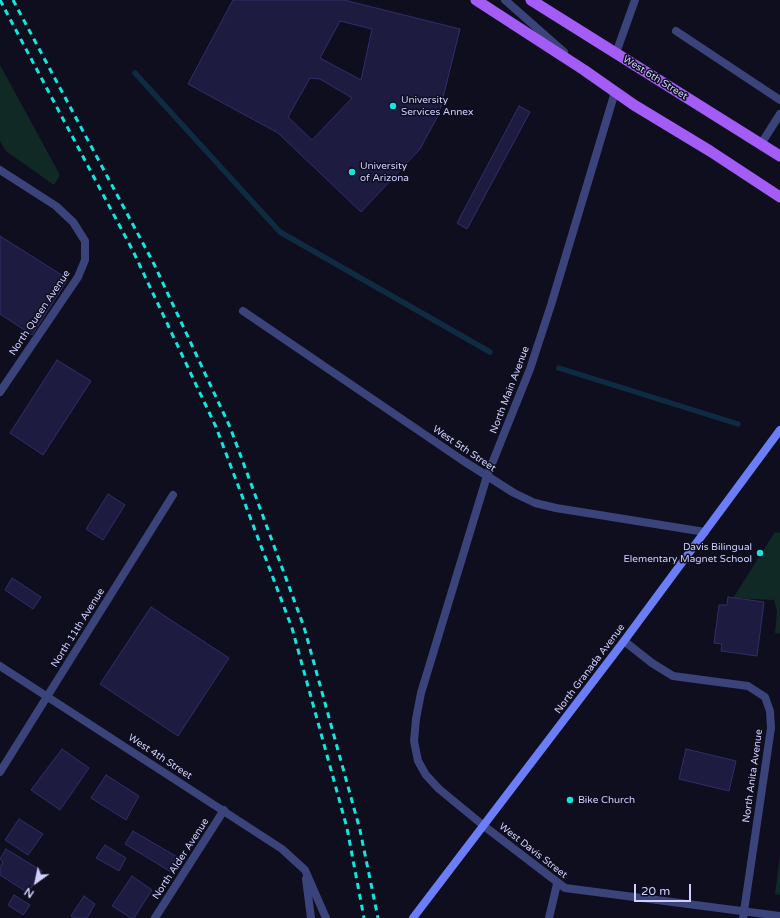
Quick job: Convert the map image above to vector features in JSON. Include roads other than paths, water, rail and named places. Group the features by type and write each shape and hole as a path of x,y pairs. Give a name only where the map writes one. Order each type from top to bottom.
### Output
{"main road":[{"path":"476,0 584,70 615,92 710,151 780,197"},
{"name":"West 6th Street","path":"531,0 780,156"},
{"name":"North Granada Avenue","path":"413,918 624,642 780,430"}],"street":[{"path":"505,0 584,70"},
{"path":"616,53 634,0"},
{"path":"676,31 780,100"},
{"name":"North Main Avenue","path":"422,693 487,476 530,368 551,305 615,92"},
{"path":"761,144 780,114"},
{"name":"North Queen Avenue","path":"0,170 56,206 73,222 84,241 85,260 78,277 0,392"},
{"name":"West 5th Street","path":"243,311 487,476 535,503 551,507 705,532"},
{"name":"North 11th Avenue","path":"0,772 173,495"},
{"name":"North Anita Avenue","path":"624,642 652,664 673,676 748,686 765,698 770,711 771,728 743,915"},
{"name":"West 4th Street","path":"0,666 282,848 305,870 326,918"},
{"name":"West Davis Street","path":"422,693 416,719 414,741 418,761 426,774 439,789 557,884 571,890 743,915 780,916"},
{"name":"North Alder Avenue","path":"155,918 224,810"},
{"path":"305,870 311,918"},
{"path":"548,918 557,884"}],"waterway":[{"path":"135,73 280,232 490,352"},
{"path":"559,368 738,424"}],"railway":[{"path":"0,0 133,251 216,427 292,628 347,828 364,918"},
{"path":"13,0 154,264 230,427 304,627 360,830 378,918"}],"place":[{"name":"University Services Annex","path":"393,106"},
{"name":"University of Arizona","path":"352,172"},
{"name":"Davis Bilingual Elementary Magnet School","path":"760,553"},
{"name":"Bike Church","path":"570,800"}]}
